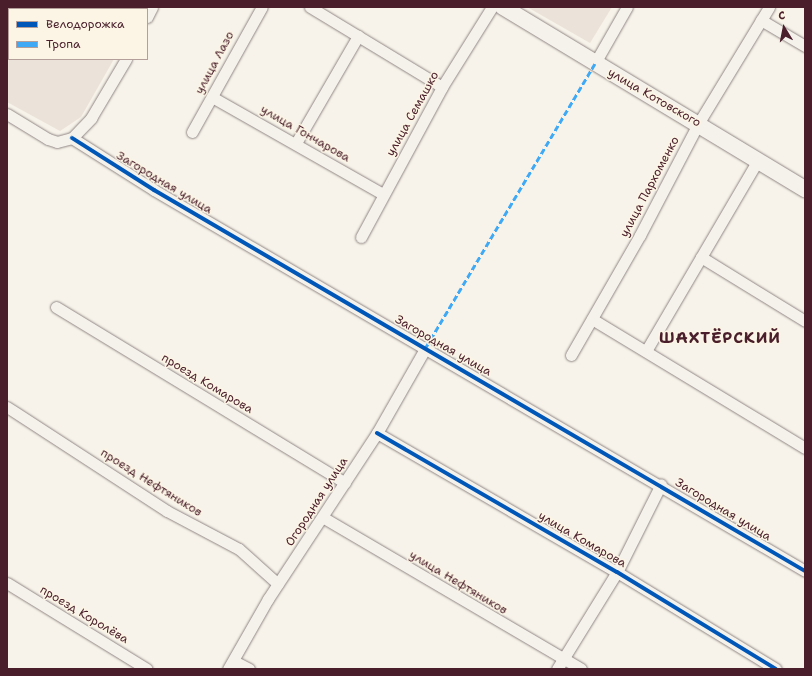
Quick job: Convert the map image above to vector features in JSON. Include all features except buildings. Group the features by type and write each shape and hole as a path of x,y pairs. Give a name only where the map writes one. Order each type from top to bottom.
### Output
{"street":[{"name":"улица Лазо","path":"192,132 212,97 214,88 262,7"},
{"path":"310,7 442,87"},
{"name":"улица Семашко","path":"361,237 442,87 492,7"},
{"name":"улица Котовского","path":"502,7 805,189"},
{"path":"595,63 627,7"},
{"name":"улица Пархоменко","path":"571,355 698,124 769,7"},
{"path":"761,20 805,46"},
{"path":"296,143 358,36"},
{"path":"7,114 48,139 57,142 72,138 91,118 125,60"},
{"name":"улица Гончарова","path":"212,97 296,143 383,194"},
{"name":"Загородная улица","path":"72,138 154,190 661,484 805,571"},
{"path":"646,351 758,160"},
{"path":"701,257 805,322"},
{"name":"проезд Комарова","path":"56,307 345,483"},
{"path":"592,318 805,448"},
{"name":"Огородная улица","path":"231,665 278,584 324,518 377,433 426,347"},
{"name":"проезд Нефтяников","path":"7,407 167,511 239,549 278,584"},
{"name":"улица Комарова","path":"377,433 617,572 776,669"},
{"path":"557,669 617,572 661,484"},
{"name":"улица Нефтяников","path":"324,518 581,669"},
{"name":"проезд Королёва","path":"7,583 147,669"},
{"path":"231,665 249,669"}],"shaded area":[{"path":"7,7 145,7 8,8 8,60 113,60 81,117 60,131 7,102"},
{"path":"527,7 612,7 590,43"}],"marked path":[{"path":"426,347 595,63"}],"cycle path":[{"path":"72,138 154,190 805,571"},
{"path":"377,433 617,572 776,669"}],"district":[{"name":"ШАХТЁРСКИЙ","path":"720,338"}]}
